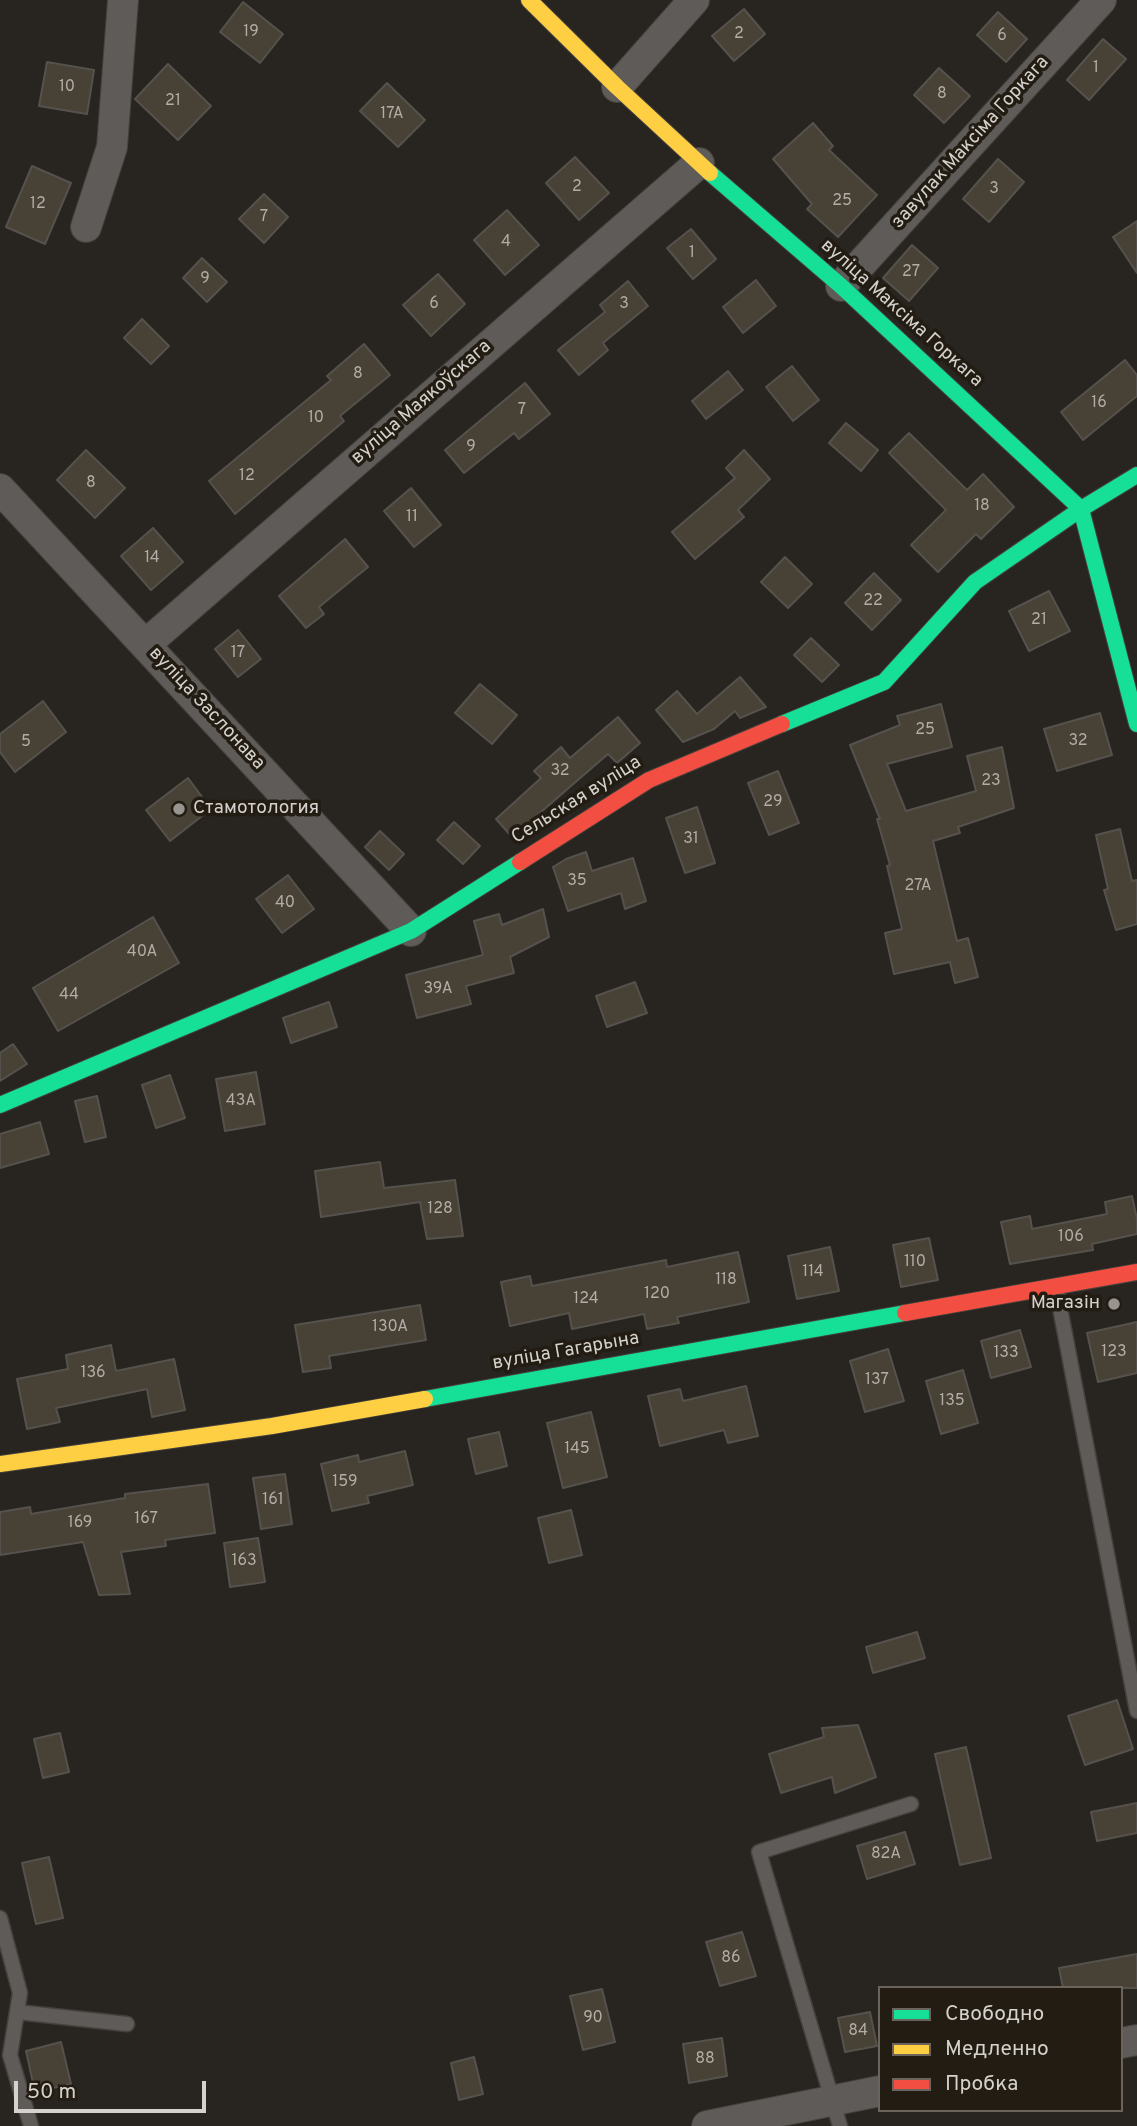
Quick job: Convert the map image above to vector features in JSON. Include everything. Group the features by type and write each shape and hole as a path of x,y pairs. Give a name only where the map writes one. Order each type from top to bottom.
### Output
{"street":[{"path":"86,227 112,147 123,0"},
{"name":"вуліца Максіма Горкага","path":"528,0 699,163 841,286 1082,509"},
{"path":"617,87 695,0"},
{"name":"завулак Максіма Горкага","path":"841,286 1101,0"},
{"name":"вуліца Маякоўскага","path":"146,644 699,163"},
{"name":"Сельская вуліца","path":"0,1105 411,931 649,780 884,682 975,582 1137,475"},
{"name":"вуліца Заслонава","path":"0,489 411,931"},
{"path":"1082,509 1137,724"},
{"name":"вуліца Гагарына","path":"0,1464 272,1426 1137,1272"},
{"path":"707,2126 837,2113 878,2092"}],"lane":[{"path":"1056,1285 1137,1711"},
{"path":"837,2113 759,1852 911,1804"},
{"path":"0,1918 20,1993 10,2055 31,2126"},
{"path":"17,2012 127,2024"}],"building":[{"path":"243,2 283,34 260,63 220,32"},
{"path":"744,9 765,34 734,61 712,36"},
{"path":"998,12 1027,39 1006,62 977,35"},
{"path":"1103,39 1126,59 1089,100 1067,80"},
{"path":"47,62 94,70 87,114 39,106"},
{"path":"168,64 211,106 178,140 135,99"},
{"path":"939,68 970,96 944,123 914,95"},
{"path":"387,83 425,120 398,147 360,111"},
{"path":"813,123 833,146 829,150 877,195 838,237 807,209 812,204 773,159"},
{"path":"575,157 609,193 579,220 546,183"},
{"path":"998,159 1024,182 989,222 963,199"},
{"path":"32,166 71,183 45,244 6,227"},
{"path":"264,194 288,217 264,243 239,219"},
{"path":"507,210 539,245 505,275 474,240"},
{"path":"1137,221 1137,273 1113,237"},
{"path":"691,229 716,259 693,279 667,248"},
{"path":"912,245 938,268 909,301 883,278"},
{"path":"202,258 227,282 207,302 183,278"},
{"path":"438,274 465,304 431,336 403,305"},
{"path":"756,280 776,306 743,333 723,307"},
{"path":"628,281 648,306 603,343 608,350 579,375 558,350 605,312 600,305"},
{"path":"142,319 169,346 151,364 124,338"},
{"path":"364,344 390,375 340,416 344,421 235,514 209,481 331,380 327,376"},
{"path":"1125,360 1137,375 1137,396 1083,440 1061,412"},
{"path":"792,366 819,400 793,421 766,387"},
{"path":"728,371 743,390 706,419 692,401"},
{"path":"525,383 550,414 519,439 514,433 464,473 445,450"},
{"path":"846,423 878,450 861,471 829,443"},
{"path":"909,433 967,490 983,474 1014,507 981,539 976,534 938,572 911,545 946,510 889,453"},
{"path":"86,450 125,488 95,518 57,480"},
{"path":"744,450 770,479 738,510 744,517 695,559 672,532 735,478 726,468"},
{"path":"411,488 441,525 414,547 384,511"},
{"path":"153,528 183,562 151,590 121,556"},
{"path":"345,539 368,567 319,607 324,614 306,628 279,596"},
{"path":"785,557 812,584 788,608 761,582"},
{"path":"874,573 901,600 872,630 845,603"},
{"path":"1049,591 1070,631 1029,651 1009,611"},
{"path":"238,630 261,659 238,677 215,649"},
{"path":"811,638 839,665 822,682 794,655"},
{"path":"740,677 766,707 740,718 735,711 714,729 683,742 656,710 677,691 697,714"},
{"path":"480,684 517,715 492,744 455,713"},
{"path":"43,701 66,732 15,772 0,752 0,734"},
{"path":"941,704 952,747 887,764 906,811 976,791 967,756 1002,747 1014,808 958,827 960,833 933,841 957,941 968,938 978,977 955,983 950,962 894,974 885,933 902,929 887,866 890,865 877,819 880,819 850,745 900,725 897,716"},
{"path":"1100,713 1112,755 1057,771 1044,729"},
{"path":"618,717 640,743 617,763 608,754 512,837 496,819 541,778 534,771 561,747 570,758"},
{"path":"778,771 799,823 769,835 748,783"},
{"name":"Стамотология","path":"188,778 211,809 170,841 146,810"},
{"path":"697,807 715,863 685,873 666,818"},
{"path":"454,822 480,846 463,864 437,840"},
{"path":"1120,829 1132,881 1137,880 1137,924 1116,930 1104,890 1108,889 1096,835"},
{"path":"380,831 404,854 389,870 365,847"},
{"path":"586,852 592,871 633,858 646,901 625,909 621,893 568,911 553,867"},
{"path":"288,875 314,909 282,933 256,899"},
{"path":"543,909 549,937 510,957 514,973 466,986 471,1004 417,1018 406,975 483,955 474,921 499,914 502,925"},
{"path":"153,917 179,963 58,1031 33,988"},
{"path":"635,982 647,1013 607,1027 596,996"},
{"path":"329,1002 337,1027 291,1043 283,1018"},
{"path":"13,1044 27,1064 0,1081 0,1053"},
{"path":"256,1072 265,1124 225,1131 216,1079"},
{"path":"170,1075 185,1118 156,1128 142,1085"},
{"path":"97,1096 106,1137 85,1142 75,1101"},
{"path":"40,1122 49,1154 0,1168 0,1134"},
{"path":"380,1162 384,1188 455,1180 463,1236 427,1239 420,1202 321,1217 315,1171"},
{"path":"1132,1196 1137,1234 1092,1244 1093,1250 1010,1264 1001,1222 1030,1216 1032,1229 1107,1214 1105,1202"},
{"path":"929,1238 938,1280 901,1287 893,1245"},
{"path":"830,1247 839,1291 797,1299 788,1256"},
{"path":"738,1252 749,1302 677,1317 679,1323 647,1329 644,1314 572,1329 569,1313 510,1326 501,1282 530,1276 532,1286 666,1260 667,1267"},
{"path":"420,1305 426,1340 329,1356 331,1368 303,1372 295,1325"},
{"path":"1137,1322 1137,1373 1098,1382 1087,1333"},
{"path":"1020,1330 1031,1367 991,1378 981,1341"},
{"path":"111,1345 116,1371 174,1359 185,1410 152,1417 147,1389 56,1408 60,1422 27,1429 17,1379 68,1369 66,1355"},
{"path":"888,1349 904,1401 865,1412 850,1361"},
{"path":"963,1370 978,1423 941,1434 926,1381"},
{"path":"746,1386 758,1436 728,1443 724,1430 660,1446 648,1396 680,1389 683,1401"},
{"path":"591,1412 607,1477 563,1488 547,1423"},
{"path":"499,1432 507,1466 476,1474 468,1439"},
{"path":"405,1451 413,1485 367,1496 369,1503 332,1511 321,1464 358,1455 359,1462"},
{"path":"285,1474 292,1524 261,1529 253,1478"},
{"path":"208,1484 215,1533 165,1540 166,1546 121,1552 130,1594 99,1595 83,1542 0,1555 0,1512 30,1507 31,1514 125,1498 125,1494"},
{"path":"571,1510 582,1555 549,1563 538,1518"},
{"path":"258,1538 265,1582 230,1587 224,1543"},
{"path":"917,1632 925,1658 873,1673 866,1647"},
{"path":"1117,1700 1133,1749 1085,1765 1068,1716"},
{"path":"858,1725 876,1777 835,1793 832,1777 781,1793 769,1754 824,1737 822,1728"},
{"path":"60,1733 69,1772 43,1778 34,1739"},
{"path":"966,1747 991,1858 960,1865 935,1754"},
{"path":"1137,1803 1137,1833 1097,1841 1091,1812"},
{"path":"905,1832 915,1864 867,1879 857,1846"},
{"path":"49,1857 63,1918 36,1924 22,1863"},
{"path":"742,1932 756,1976 720,1986 706,1942"},
{"path":"1137,1954 1137,1988 1063,1986 1059,1968"},
{"path":"602,1989 615,2042 583,2050 570,1996"},
{"path":"870,2012 877,2046 845,2052 838,2018"},
{"path":"722,2038 727,2076 689,2083 683,2044"},
{"path":"61,2042 71,2084 35,2092 26,2051"},
{"path":"474,2057 483,2094 459,2100 451,2063"}],"traffic: fast":[{"path":"710,173 841,286 1081,509 1137,724"},
{"path":"782,724 884,682 975,582 1081,509 1137,475"},
{"path":"0,1105 411,931 520,862"},
{"path":"425,1399 905,1313"}],"traffic: slow":[{"path":"529,0 710,173"},
{"path":"0,1464 272,1426 425,1399"}],"traffic: jam":[{"path":"520,862 649,780 782,724"},
{"path":"905,1313 1137,1272"}],"place":[{"name":"Стамотология","path":"179,809"},
{"name":"Магазін","path":"1114,1304"}]}
